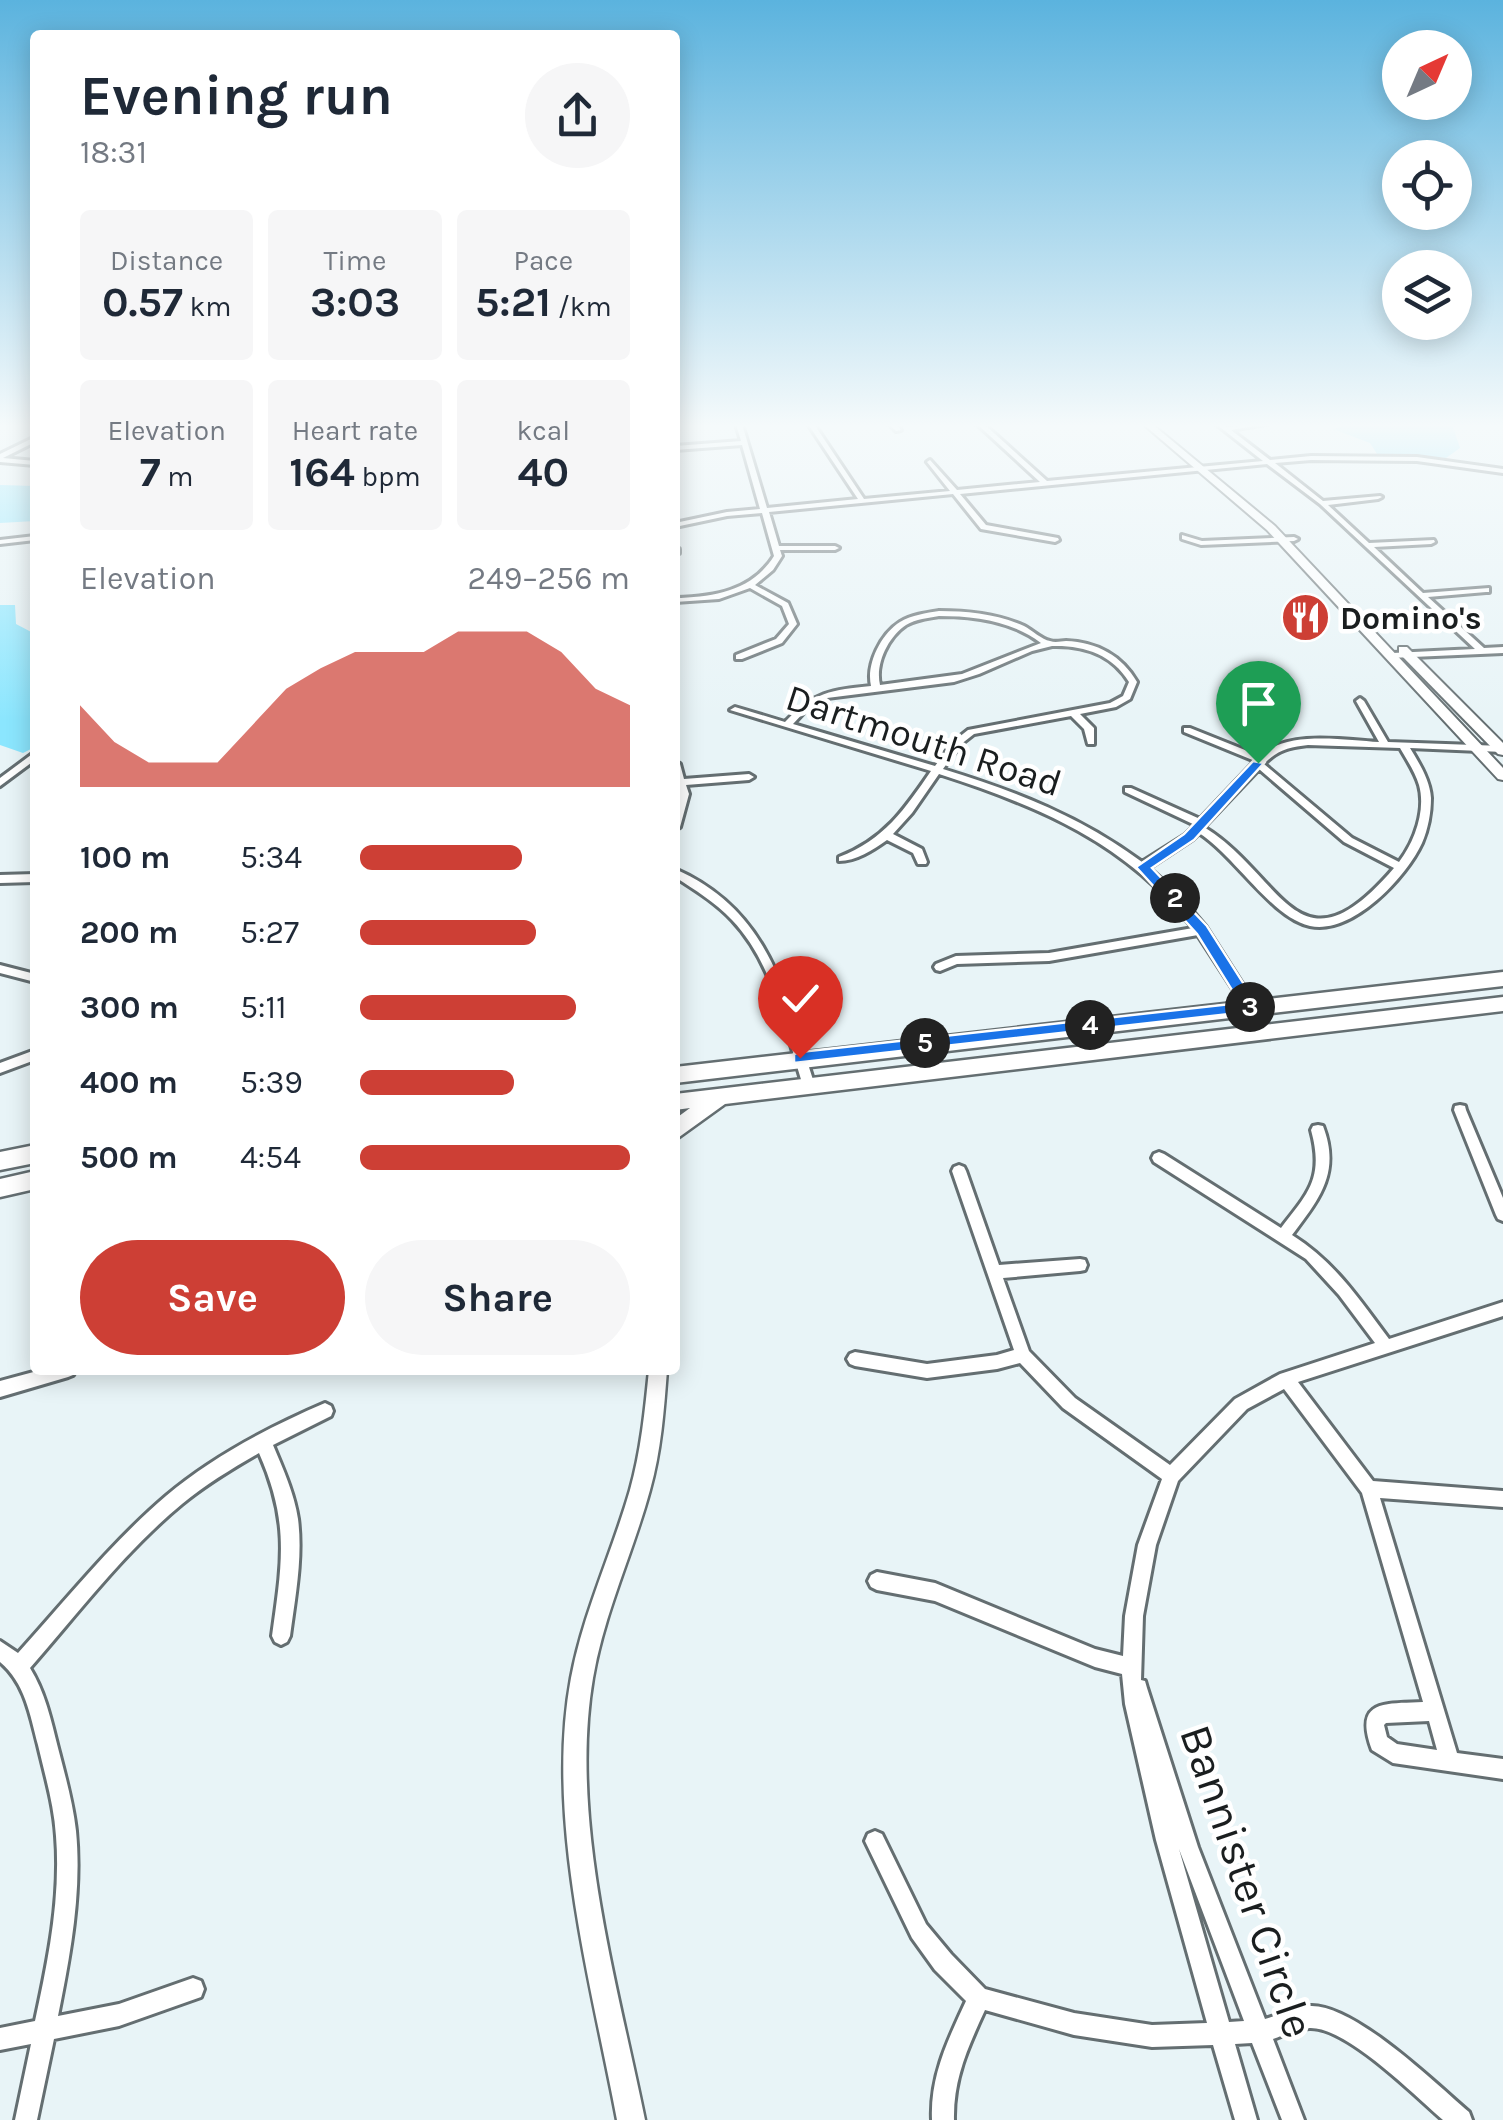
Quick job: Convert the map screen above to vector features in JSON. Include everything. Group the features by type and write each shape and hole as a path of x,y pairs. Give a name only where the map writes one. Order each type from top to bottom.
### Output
{"main road":[{"path":"1270,523 1502,750"},
{"path":"1273,523 1503,776"},
{"path":"680,1074 1503,979"},
{"path":"680,1101 1503,1004"},
{"path":"680,1127 722,1096"},
{"path":"0,1161 30,1155"},
{"path":"0,1188 30,1181"}],"street":[{"path":"680,600 716,596 750,585 772,569 778,548 770,523"},
{"path":"982,523 988,529 1055,540"},
{"path":"1345,523 1482,650"},
{"path":"1185,537 1201,543 1288,539"},
{"path":"0,542 30,539"},
{"path":"1369,545 1431,542"},
{"path":"778,548 835,548"},
{"path":"739,657 779,641 793,624 785,605 750,585"},
{"path":"1422,595 1486,590"},
{"path":"877,688 872,670 879,655 896,628 917,618 958,615 1012,622 1031,630 1048,645"},
{"path":"787,725 804,706 824,696 968,676 1048,645 1078,646 1104,653 1122,664 1133,682 1131,692 1122,701 979,729 956,743 886,835 863,854 843,859"},
{"path":"1393,656 1503,650"},
{"path":"1360,701 1386,746"},
{"name":"Dartmouth Road","path":"735,710 939,770 1045,807 1113,845 1143,867 1202,930 1266,1032"},
{"path":"1074,713 1090,728 1091,742"},
{"path":"1187,730 1259,762 1348,840 1401,867"},
{"path":"1143,867 1166,855 1200,826 1276,748 1296,743 1502,750"},
{"path":"1128,790 1200,826 1225,844 1296,916 1318,925 1333,924 1401,867 1419,834 1426,794 1404,747"},
{"path":"0,783 30,759"},
{"path":"682,782 748,776"},
{"path":"680,777 684,805 680,815"},
{"path":"886,835 918,851 922,862"},
{"path":"680,875 726,906 759,940 776,974 809,1086"},
{"path":"0,879 30,878"},
{"path":"940,967 956,960 1035,959 1202,930"},
{"path":"0,969 30,977"},
{"path":"0,1068 30,1057"},
{"path":"1460,1110 1503,1215"},
{"path":"1284,1236 1323,1178 1326,1157 1318,1130"},
{"path":"1159,1158 1284,1236 1329,1272 1385,1345"},
{"path":"959,1170 1023,1354 1069,1403 1171,1476"},
{"path":"996,1272 1080,1264"},
{"name":"Bannister Circle","path":"1246,2120 1166,1840 1134,1704 1130,1667 1147,1545 1171,1476 1240,1404 1286,1379 1503,1308"},
{"path":"855,1358 927,1371 998,1362 1023,1354"},
{"path":"0,1389 50,1375"},
{"path":"632,2120 589,1894 576,1740 578,1706 597,1615 641,1488 658,1375"},
{"path":"1286,1379 1369,1489 1450,1760"},
{"path":"20,1664 156,1516 184,1492 263,1442 325,1411"},
{"path":"263,1442 287,1495 294,1537 281,1636"},
{"path":"1369,1489 1503,1499"},
{"path":"876,1581 935,1592 1095,1658 1130,1667"},
{"path":"0,1650 20,1664 32,1689 56,1780 67,1847 66,1894 26,2120"},
{"name":"Bannister Circle","path":"1130,1667 1188,1847 1293,2120"},
{"path":"1436,1711 1382,1714 1374,1722 1380,1742 1393,1753 1503,1769"},
{"path":"875,1841 919,1931 979,1998 1112,2030 1188,2037 1257,2032 1310,2018 1350,2029 1384,2053 1460,2120"},
{"path":"0,2039 119,2015 193,1989"},
{"path":"943,2120 945,2076 979,1998"}],"shaded area":[{"path":"0,605 15,605 16,624 30,631 30,750 23,753 0,745"}],"place":[{"name":"Domino's","path":"1305,618"}],"route":[{"path":"800,1058 1250,1007 1202,930 1143,867 1189,837 1258,763"}]}
